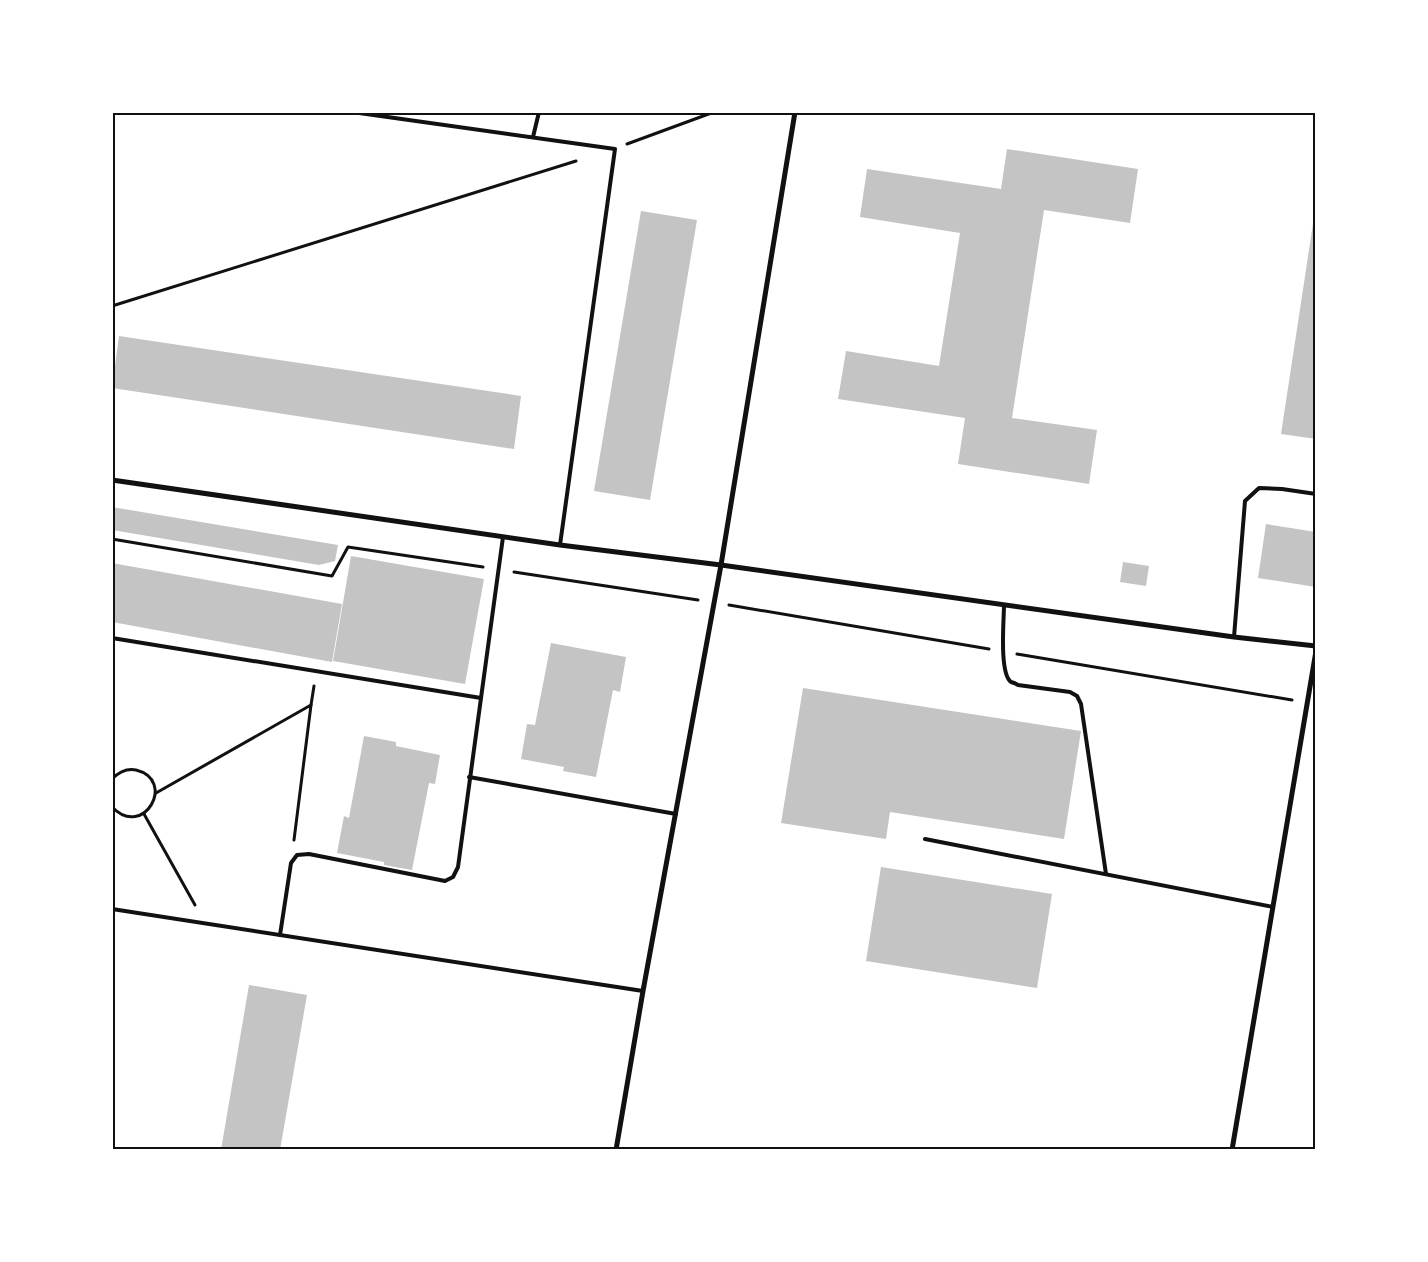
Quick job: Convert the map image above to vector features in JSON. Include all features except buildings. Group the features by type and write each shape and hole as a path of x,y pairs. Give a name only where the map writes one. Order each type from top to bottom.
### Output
{"street":[{"path":"616,1150 643,991 721,565 795,112"},
{"path":"112,480 560,545 721,565 1234,637 1316,646"},
{"path":"1232,1150 1316,651"}],"lane":[{"path":"533,138 539,112"},
{"path":"355,113 615,149 560,545"},
{"path":"1234,637 1245,501 1259,488 1316,494"},
{"path":"280,934 291,863 297,855 309,854 444,881 453,877 458,867 503,537"},
{"path":"1004,605 1003,652 1006,676 1011,682 1018,685 1070,692 1077,696 1082,704 1106,874"},
{"path":"112,638 481,698"},
{"path":"469,777 676,814"},
{"path":"925,839 1272,907"},
{"path":"112,909 643,991"}],"path":[{"path":"615,149 714,112"},
{"path":"112,306 578,160"},
{"path":"156,793 311,705 291,863"},
{"path":"112,779 120,772 132,769 144,772 153,781 156,793 152,805 144,814 131,818 119,814 112,807"},
{"path":"144,814 205,923"}]}
